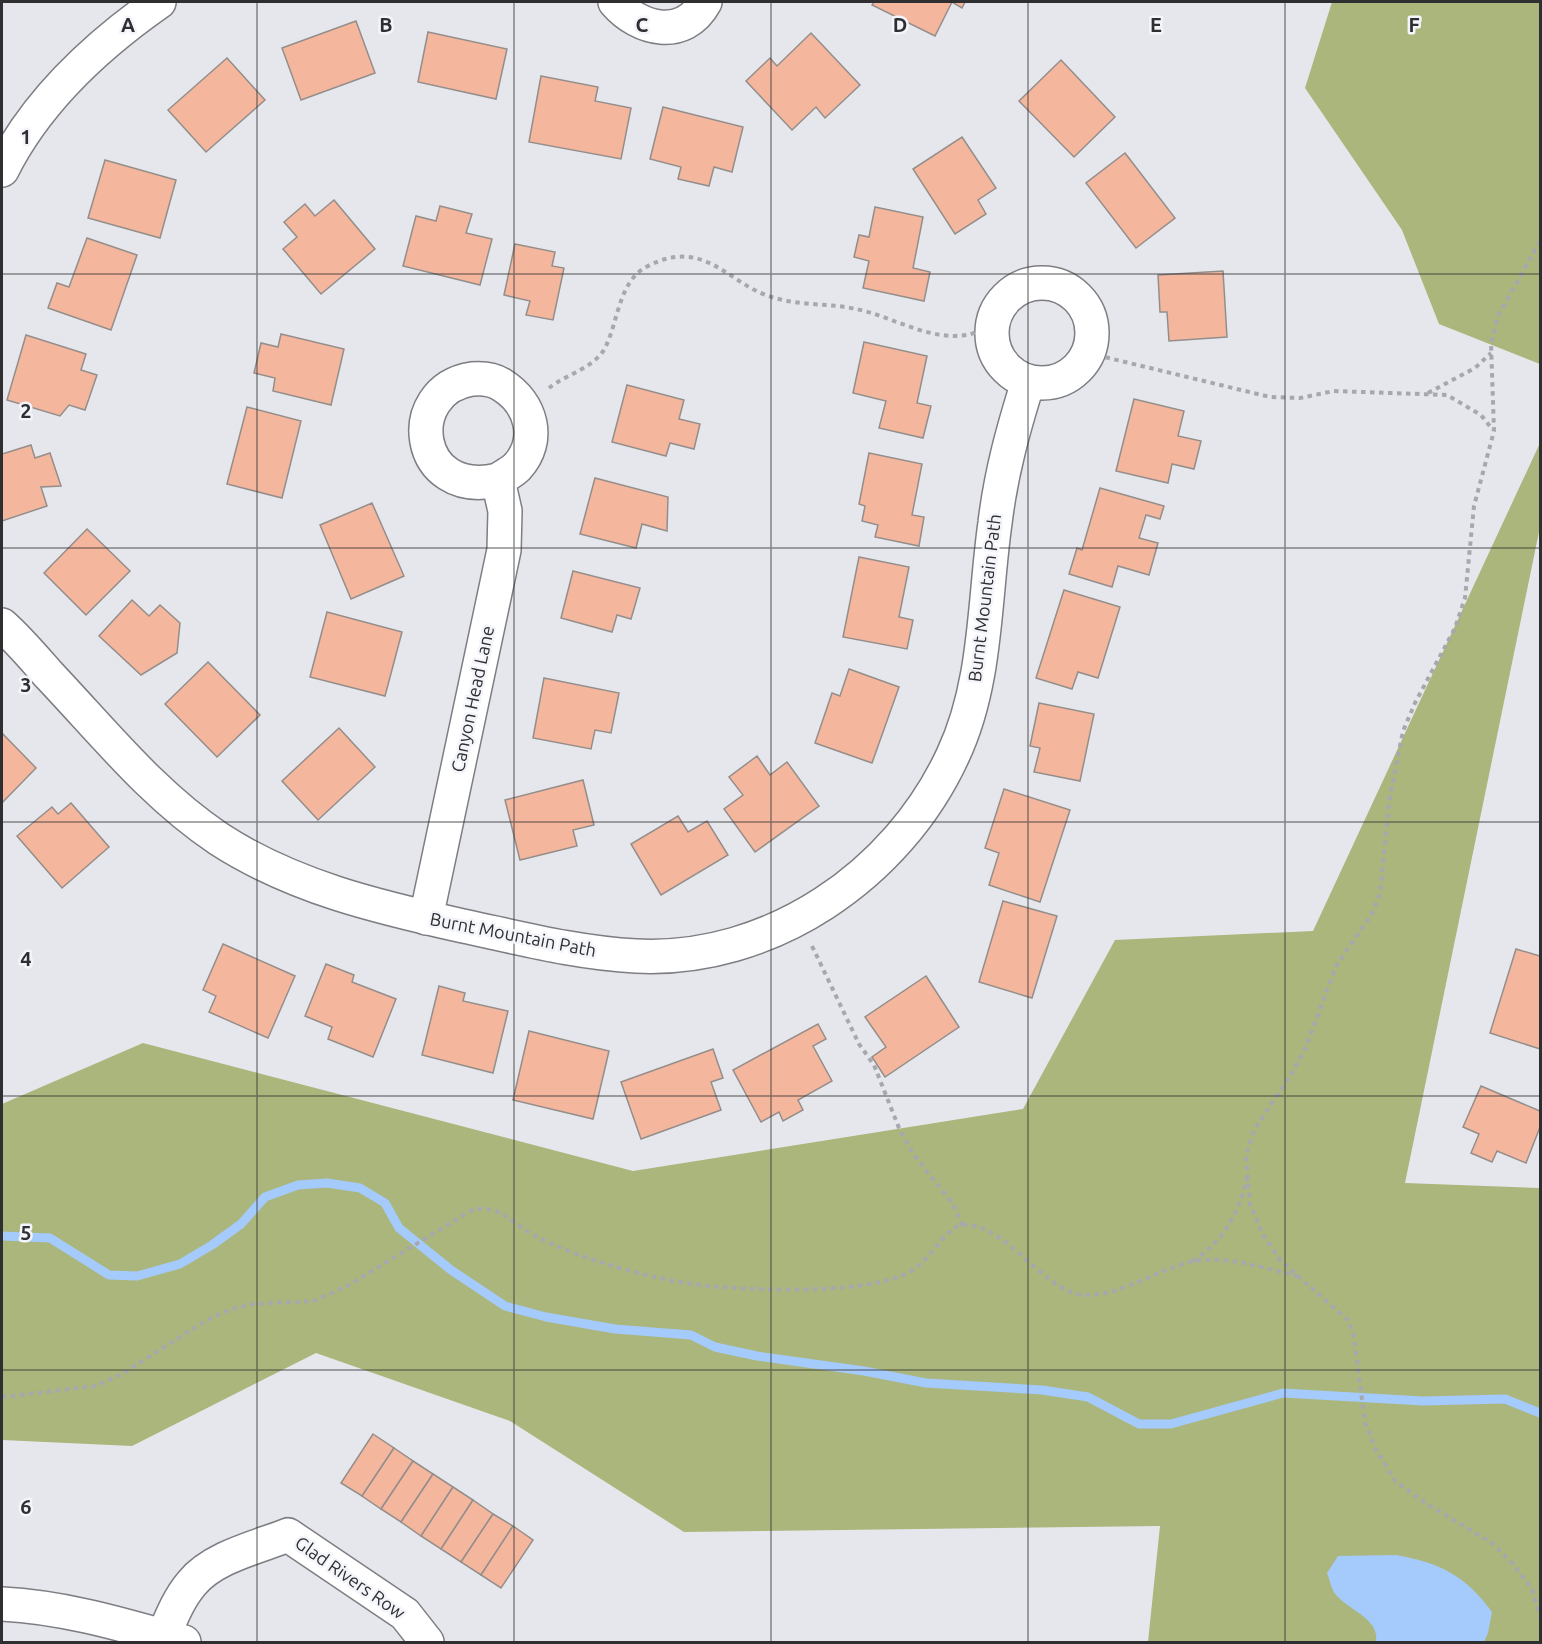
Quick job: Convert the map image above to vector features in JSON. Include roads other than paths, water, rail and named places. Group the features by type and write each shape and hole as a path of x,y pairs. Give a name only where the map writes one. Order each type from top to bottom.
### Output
{"street":[{"path":"2,170 26,128 73,73 112,37 159,2"},
{"path":"615,2 626,15 641,24 658,27 673,26 688,20 705,2"},
{"path":"1038,283 1055,285 1071,292 1085,307 1091,322 1092,337 1088,353 1067,377 1053,382 1028,382 1012,374 999,361 992,341 992,326 997,310 1010,294 1024,286 1038,283"},
{"path":"481,378 497,381 515,393 526,407 531,433 528,450 517,468 498,480 481,484 461,482 444,472 432,458 426,440 426,419 436,398 460,381 481,378"},
{"name":"Burnt Mountain Path","path":"2,625 137,770 179,810 220,839 262,864 313,887 426,918 578,951 639,957 717,948 757,938 799,919 839,894 878,862 907,831 934,792 954,754 979,670 1004,459 1028,382"},
{"name":"Canyon Head Lane","path":"426,918 504,550 505,511 498,480"},
{"name":"Glad Rivers Row","path":"173,1640 177,1605 193,1581 217,1564 288,1535 405,1614 427,1642"},
{"path":"2,1604 29,1605 84,1615 173,1640"}],"water":[{"path":"1396,1555 1439,1567 1472,1589 1492,1612 1484,1642 1376,1642 1376,1634 1369,1621 1336,1595 1327,1573 1338,1556"}],"waterway":[{"path":"2,1236 50,1238 109,1275 137,1276 180,1264 212,1245 241,1224 265,1197 298,1185 327,1183 360,1188 385,1203 399,1228 451,1270 505,1306 546,1317 615,1329 691,1335 715,1347 757,1356 864,1371 926,1383 1042,1390 1088,1397 1139,1424 1171,1424 1283,1393 1423,1401 1505,1399 1540,1413"}]}
